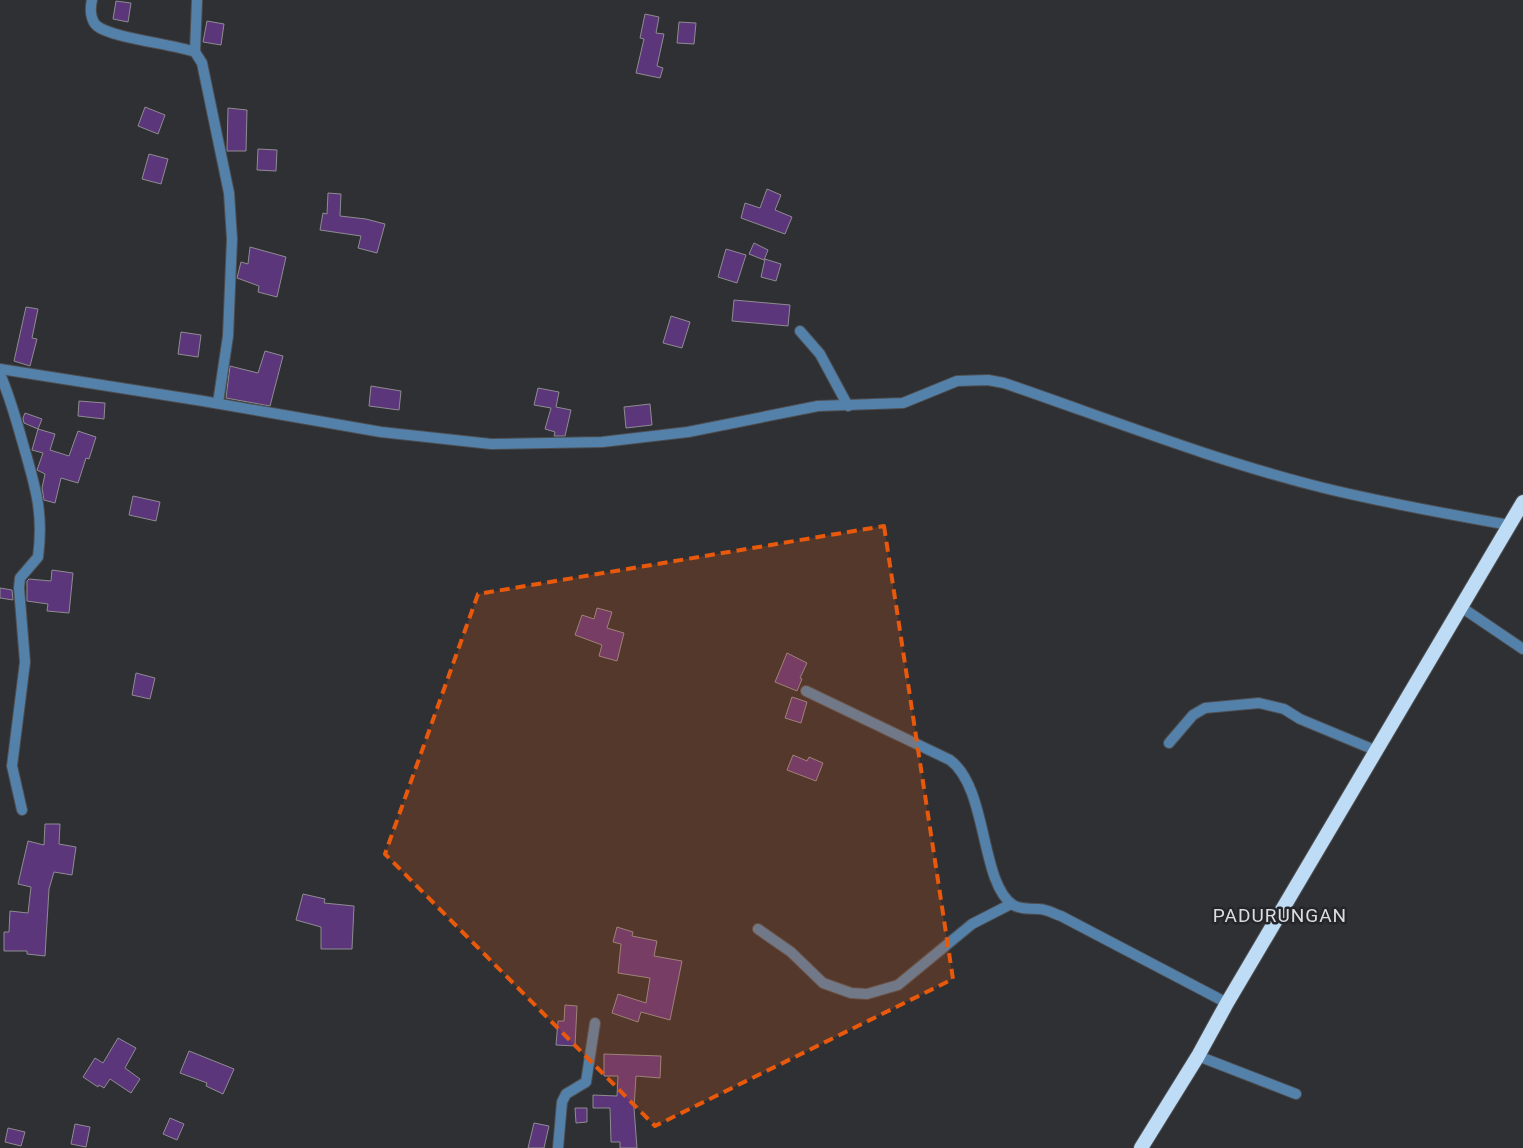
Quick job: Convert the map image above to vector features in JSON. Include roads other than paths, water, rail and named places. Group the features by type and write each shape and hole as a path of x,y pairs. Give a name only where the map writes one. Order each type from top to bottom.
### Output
{"highway":[{"path":"1141,1148 1198,1056 1523,502"}],"street":[{"path":"92,0 91,15 96,25 114,33 195,52"},
{"path":"197,0 195,52 202,64 229,193 232,239 228,327 218,403"},
{"path":"800,331 820,354 848,406"},
{"path":"0,369 218,403 381,432 491,444 602,442 688,432 818,406 903,403 957,381 988,380 1004,383 1232,462 1322,488 1397,505 1509,525"},
{"path":"0,374 12,402 35,480 40,514 38,557 20,578 19,588 25,662 12,766 22,810"},
{"path":"1461,607 1523,649"},
{"path":"806,691 950,760 958,766 965,777 984,832 997,884 1012,904 1027,909 1040,909 1061,916 1227,1004"},
{"path":"1169,743 1193,715 1205,708 1259,703 1284,709 1300,719 1377,751"},
{"path":"758,929 791,952 823,983 851,993 867,994 898,985 972,924 1012,904"},
{"path":"558,1148 559,1114 562,1102 566,1094 586,1082 595,1023"},
{"path":"1198,1056 1296,1094"}],"district":[{"name":"PADURUNGAN","path":"1280,915"}]}
